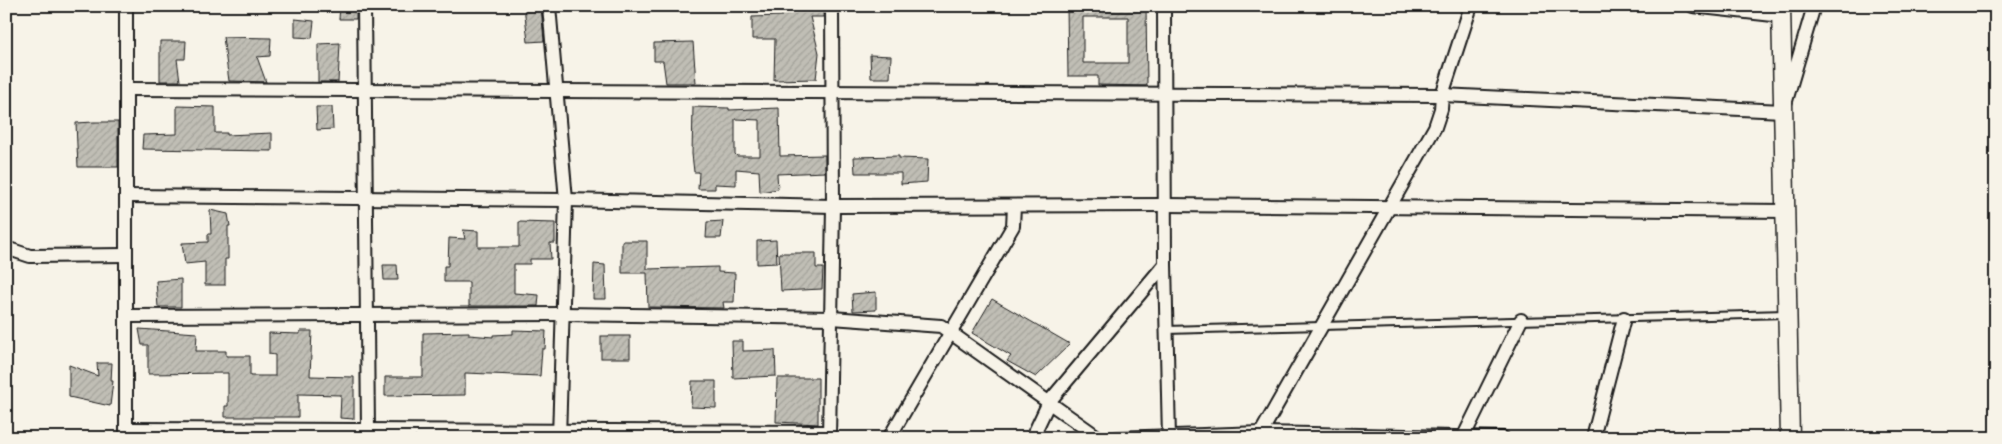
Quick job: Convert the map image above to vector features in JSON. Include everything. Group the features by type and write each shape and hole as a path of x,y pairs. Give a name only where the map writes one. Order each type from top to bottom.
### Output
{"street":[{"path":"126,6 126,434 368,430 559,434 829,435 833,206 832,6"},
{"path":"364,6 368,430"},
{"path":"549,6 566,200 559,434"},
{"path":"1164,6 1163,94 1169,437"},
{"path":"1259,435 1324,325 1435,127 1441,109 1442,95 1471,6"},
{"path":"1693,6 1781,11 1790,438"},
{"path":"1784,111 1814,6"},
{"path":"126,90 1442,95 1784,111"},
{"path":"126,196 566,200 833,206 1166,205 1785,211"},
{"path":"889,438 1013,226 1014,206"},
{"path":"6,248 30,256 126,255"},
{"path":"1032,438 1049,402 1165,264"},
{"path":"126,316 562,314 832,318 941,326 1099,438"},
{"path":"1593,438 1624,318"},
{"path":"1463,437 1520,320"},
{"path":"1116,438 1259,435 1503,438"}],"lane":[{"path":"1166,330 1787,314"}],"building":[{"path":"340,6 356,6 356,19 339,19"},
{"path":"524,6 541,6 544,41 528,42"},
{"path":"782,6 824,6 823,17 810,17 819,53 816,79 774,80 775,39 752,39 752,17 782,16"},
{"path":"1067,6 1146,6 1147,86 1098,85 1098,76 1068,76","holes":["1083,17 1128,17 1128,63 1083,63"]},
{"path":"295,19 314,21 312,38 295,37"},
{"path":"223,37 271,38 270,56 257,57 266,82 229,81"},
{"path":"160,41 186,41 185,59 177,59 180,81 160,81"},
{"path":"693,42 696,83 666,83 663,61 654,61 654,43"},
{"path":"340,43 338,82 318,82 318,44"},
{"path":"870,55 891,56 890,78 871,78"},
{"path":"177,106 215,107 215,133 227,133 227,135 272,133 272,151 142,149 143,135 177,134"},
{"path":"316,107 332,107 333,129 317,130"},
{"path":"693,107 729,108 729,110 779,108 780,156 825,155 825,172 777,174 778,189 760,192 759,171 736,169 736,185 715,184 715,189 698,189 699,172 694,172 692,154","holes":["735,119 760,120 760,156 737,156 735,154"]},
{"path":"118,122 118,167 78,167 76,123"},
{"path":"899,156 899,158 928,159 927,182 901,184 901,173 855,173 854,157"},
{"path":"210,210 228,214 230,226 228,226 228,259 225,259 225,285 205,285 205,262 185,264 182,243 208,242 208,234 211,234"},
{"path":"723,221 721,238 706,238 707,222"},
{"path":"519,222 555,223 555,243 550,243 551,259 530,259 530,264 514,264 514,293 539,295 538,306 469,306 469,282 444,282 444,266 448,266 449,238 465,239 463,230 478,231 478,247 519,247"},
{"path":"776,240 777,263 757,264 757,241"},
{"path":"622,241 647,241 647,269 718,267 718,272 735,273 734,302 723,302 724,308 648,307 647,273 622,273"},
{"path":"779,253 816,253 816,268 823,268 822,289 781,291"},
{"path":"594,264 605,265 606,299 593,299"},
{"path":"383,265 397,265 398,280 384,280"},
{"path":"181,279 181,307 158,307 156,281"},
{"path":"876,292 876,310 853,311 852,294"},
{"path":"992,299 1070,344 1036,377 1007,361 1011,356 972,333"},
{"path":"139,329 197,333 196,351 226,351 226,356 250,356 250,376 275,376 275,355 269,354 269,333 300,334 300,331 312,331 310,376 354,377 354,419 340,418 341,395 298,394 298,417 225,417 225,406 228,406 228,373 148,374 148,345 142,345"},
{"path":"513,330 546,331 545,349 542,349 540,376 465,373 465,395 385,396 385,377 423,377 423,333 469,332 469,335 493,337 493,335 513,334"},
{"path":"601,336 630,336 630,358 601,358"},
{"path":"732,341 743,341 743,351 775,350 776,376 733,378"},
{"path":"97,363 112,363 111,381 113,381 110,406 69,397 69,365 98,376"},
{"path":"777,378 818,378 818,424 776,422"},
{"path":"692,381 716,381 716,408 691,407"}]}
